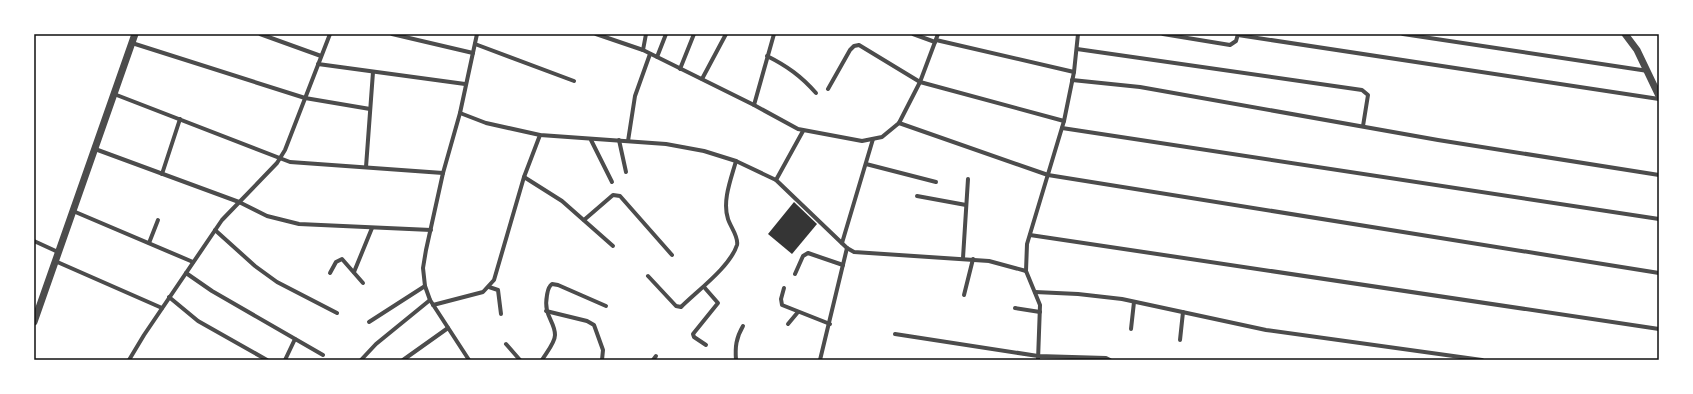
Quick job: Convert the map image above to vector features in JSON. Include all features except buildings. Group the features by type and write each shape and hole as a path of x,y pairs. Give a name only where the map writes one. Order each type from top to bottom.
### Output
{"street":[{"path":"34,322 135,34"},
{"path":"260,34 321,56"},
{"path":"129,360 169,297 222,220 280,158 285,150 330,34"},
{"path":"392,34 473,53"},
{"path":"469,360 430,300 425,286 423,268 443,173 460,113 465,84 477,34"},
{"path":"596,34 643,50 803,131 857,140 873,140 882,137 899,123 920,82 938,34"},
{"path":"643,50 646,34"},
{"path":"657,57 666,34"},
{"path":"680,69 694,34"},
{"path":"702,79 726,34"},
{"path":"754,105 774,34"},
{"path":"913,34 935,41 1074,72"},
{"path":"1038,358 1040,312 1035,292 1026,271 1026,244 1064,121 1074,72 1078,34"},
{"path":"1164,34 1230,45 1234,44 1238,34 1659,99"},
{"path":"1403,34 1649,71"},
{"path":"1625,34 1637,50 1649,71 1659,96"},
{"path":"132,43 305,98 370,109"},
{"path":"475,44 574,81"},
{"path":"828,89 850,50 854,46 859,45 920,82 1064,121"},
{"path":"1077,49 1362,90 1368,95 1363,126"},
{"path":"628,141 635,96 650,54"},
{"path":"767,56 786,65 797,73 816,93"},
{"path":"318,64 465,84"},
{"path":"366,167 373,72"},
{"path":"1072,80 1148,88 1438,140 1659,175"},
{"path":"114,94 290,162 443,173"},
{"path":"460,113 486,123 540,135 591,140 619,140 666,144 704,151 736,161 776,180 847,248 854,252 863,254 973,259 1008,265 1026,271"},
{"path":"162,174 180,119"},
{"path":"899,123 1048,175 1659,273"},
{"path":"1062,128 1659,219"},
{"path":"776,180 803,131"},
{"path":"434,305 483,292 494,280 524,176 540,135"},
{"path":"591,140 612,182"},
{"path":"619,140 626,172"},
{"path":"842,243 873,140"},
{"path":"95,149 238,202 267,216 283,221 299,224 431,230"},
{"path":"648,276 678,307 704,287 721,268 737,245 736,238 727,218 726,210 726,201 736,161"},
{"path":"866,164 936,182"},
{"path":"524,176 562,202 613,246"},
{"path":"963,258 968,179"},
{"path":"584,220 613,195 620,196 672,255"},
{"path":"917,196 966,205"},
{"path":"73,211 193,262"},
{"path":"149,243 158,220"},
{"path":"354,272 372,228"},
{"path":"215,230 255,266 277,282 337,313"},
{"path":"1030,235 1659,329"},
{"path":"34,241 58,252"},
{"path":"820,360 830,324 847,248"},
{"path":"795,274 803,256 808,253 843,265"},
{"path":"330,273 336,262 340,259 344,261 363,283"},
{"path":"964,295 973,259"},
{"path":"55,261 162,308"},
{"path":"186,273 212,291 323,356"},
{"path":"542,360 553,341 555,334 546,311 548,290 552,284 558,285 606,306"},
{"path":"369,322 425,286"},
{"path":"489,287 498,291 501,314"},
{"path":"704,287 718,303 693,334 694,337 706,345"},
{"path":"784,288 781,299 782,305 830,324"},
{"path":"1035,292 1078,294 1134,302 1266,330 1482,360"},
{"path":"169,297 198,321 267,360"},
{"path":"361,360 376,344 430,300"},
{"path":"1131,329 1134,302"},
{"path":"1015,308 1040,312"},
{"path":"546,311 587,321 594,325 603,350 602,360"},
{"path":"788,324 798,312"},
{"path":"1180,340 1183,312"},
{"path":"736,360 735,346 743,326"},
{"path":"403,360 448,328"},
{"path":"895,334 1038,358 1106,358 1110,360"},
{"path":"285,360 295,339"},
{"path":"506,344 520,360"},
{"path":"653,360 656,356"}]}
